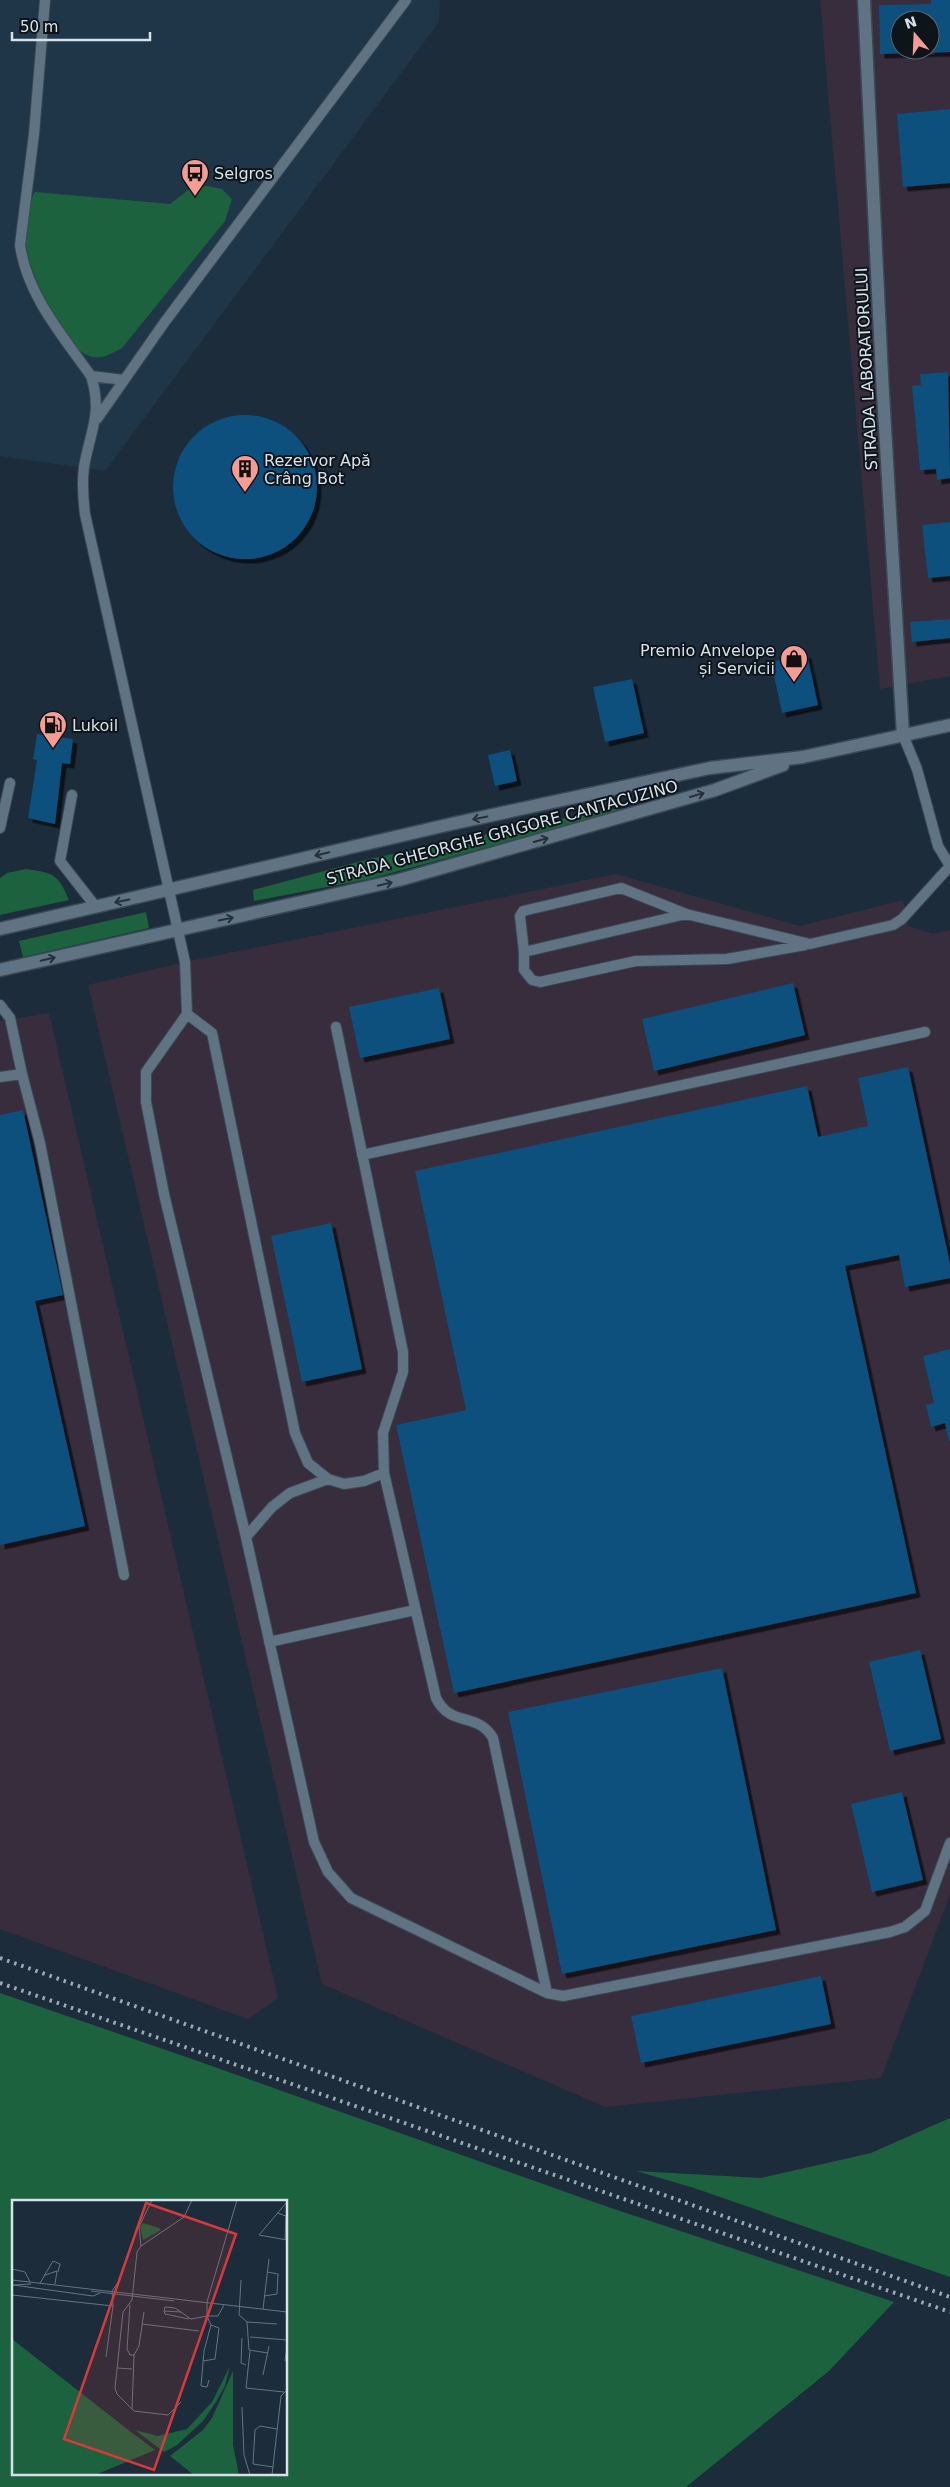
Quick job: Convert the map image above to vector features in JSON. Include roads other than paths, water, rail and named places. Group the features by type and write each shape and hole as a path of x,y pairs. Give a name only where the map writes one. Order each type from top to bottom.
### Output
{"main road":[{"name":"STRADA LABORATORULUI","path":"864,0 882,376 903,735"},
{"name":"STRADA GHEORGHE GRIGORE CANTACUZINO","path":"0,929 451,824 700,770 803,758 950,725"},
{"name":"STRADA GHEORGHE GRIGORE CANTACUZINO","path":"0,970 399,880 715,790 803,758"}],"lane":[{"path":"46,0 33,143 20,245 28,280 36,296 90,376 97,401 96,420 84,469 82,490 85,514 186,962 187,1014 146,1072 146,1102 164,1194 246,1537 314,1842 328,1872 351,1898 547,1993 563,1996 890,1932 905,1927 925,1911 950,1843"},
{"path":"96,420 164,323 406,0"},
{"path":"90,376 124,380"},
{"path":"810,944 686,914 621,888 544,905 526,910 521,914 524,970 532,980 540,982 636,961 727,959 810,944 893,925 902,919 950,866 938,846 917,769 903,735"},
{"path":"0,828 10,783"},
{"path":"72,795 60,861 96,907"},
{"path":"524,952 686,914"},
{"path":"0,1005 10,1018 40,1143 124,1575"},
{"path":"187,1014 212,1032 295,1433 308,1463 328,1479 344,1484 364,1481 384,1473"},
{"path":"336,1027 403,1352 403,1372 383,1433 384,1473 436,1698 440,1706 450,1716 478,1723 488,1730 493,1738 547,1993"},
{"path":"362,1154 925,1032"},
{"path":"0,1077 22,1074"},
{"path":"246,1537 272,1507 290,1494 328,1479"},
{"path":"270,1642 415,1610"}],"railway":[{"path":"0,1958 950,2297"},
{"path":"0,1983 950,2312"}],"place":[{"name":"Selgros","path":"195,197"},
{"name":"Rezervor Apă Crâng Bot","path":"245,493"},
{"name":"Premio Anvelope și Servicii","path":"794,683"},
{"name":"Lukoil","path":"53,749"}]}
